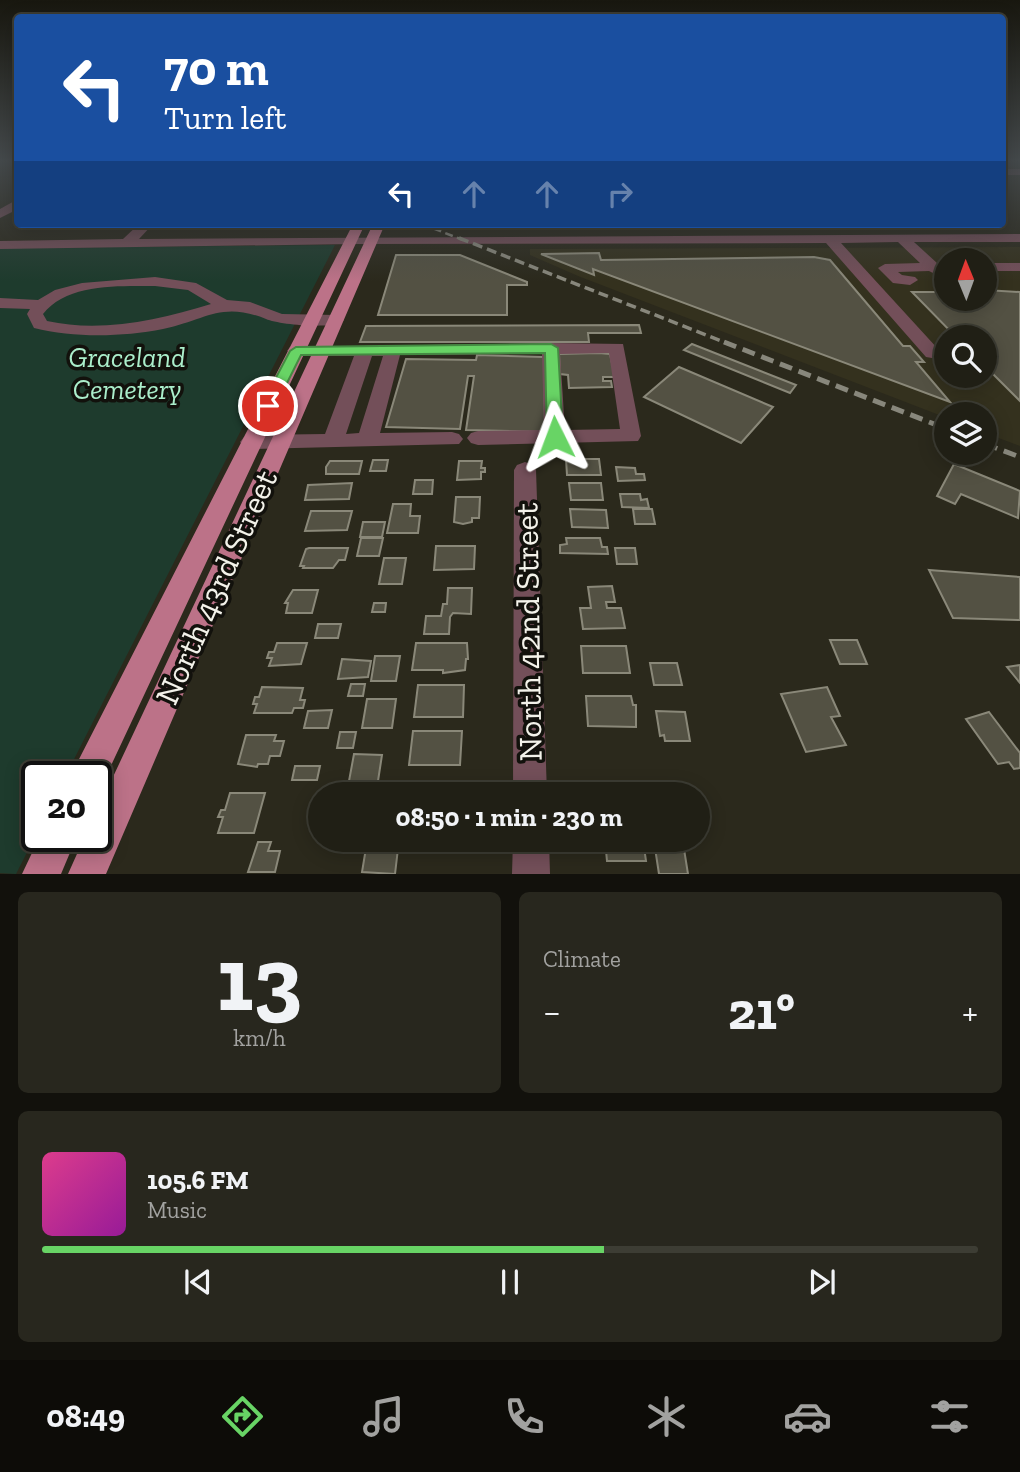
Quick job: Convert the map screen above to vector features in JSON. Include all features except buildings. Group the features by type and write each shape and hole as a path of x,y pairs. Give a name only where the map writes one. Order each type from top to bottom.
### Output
{"main road":[{"name":"North 43rd Street","path":"96,761 296,351 324,320 366,232"},
{"name":"North 43rd Street","path":"87,873 322,351 324,320"},
{"path":"41,873 51,852"}],"street":[{"path":"125,244 143,228"},
{"path":"279,242 288,228"},
{"path":"501,239 502,228"},
{"path":"522,228 522,239"},
{"path":"676,228 681,239"},
{"path":"0,245 279,242 366,232 501,239 1020,238"},
{"path":"901,238 934,263"},
{"path":"987,238 1019,261"},
{"path":"830,239 932,353"},
{"path":"998,265 1019,261"},
{"path":"856,268 934,278"},
{"path":"903,273 934,268"},
{"path":"0,303 38,305 76,289 97,284 176,283 195,288 224,305"},
{"path":"38,305 35,314 40,324 61,329 86,330 162,324 224,305 250,307 280,319 324,320"},
{"path":"551,348 555,437"},
{"path":"296,351 617,348 631,436 478,438"},
{"path":"368,440 393,350"},
{"path":"333,440 365,351"},
{"path":"251,442 452,439"},
{"name":"North 42nd Street","path":"525,470 530,782"},
{"path":"531,852 531,873"}],"shaded area":[{"path":"1020,247 1020,446 997,437 997,402 934,402 934,413 530,255 530,249"}],"green space":[{"name":"Graceland Cemetery","path":"335,245 73,761 21,761 21,852 27,852 16,874 0,873 0,248"}],"railway":[{"path":"432,228 463,240"},
{"path":"459,238 729,344"},
{"path":"724,342 934,424"},
{"path":"997,448 1020,457"}],"route":[{"path":"268,406 296,351 551,348 555,437"}]}
